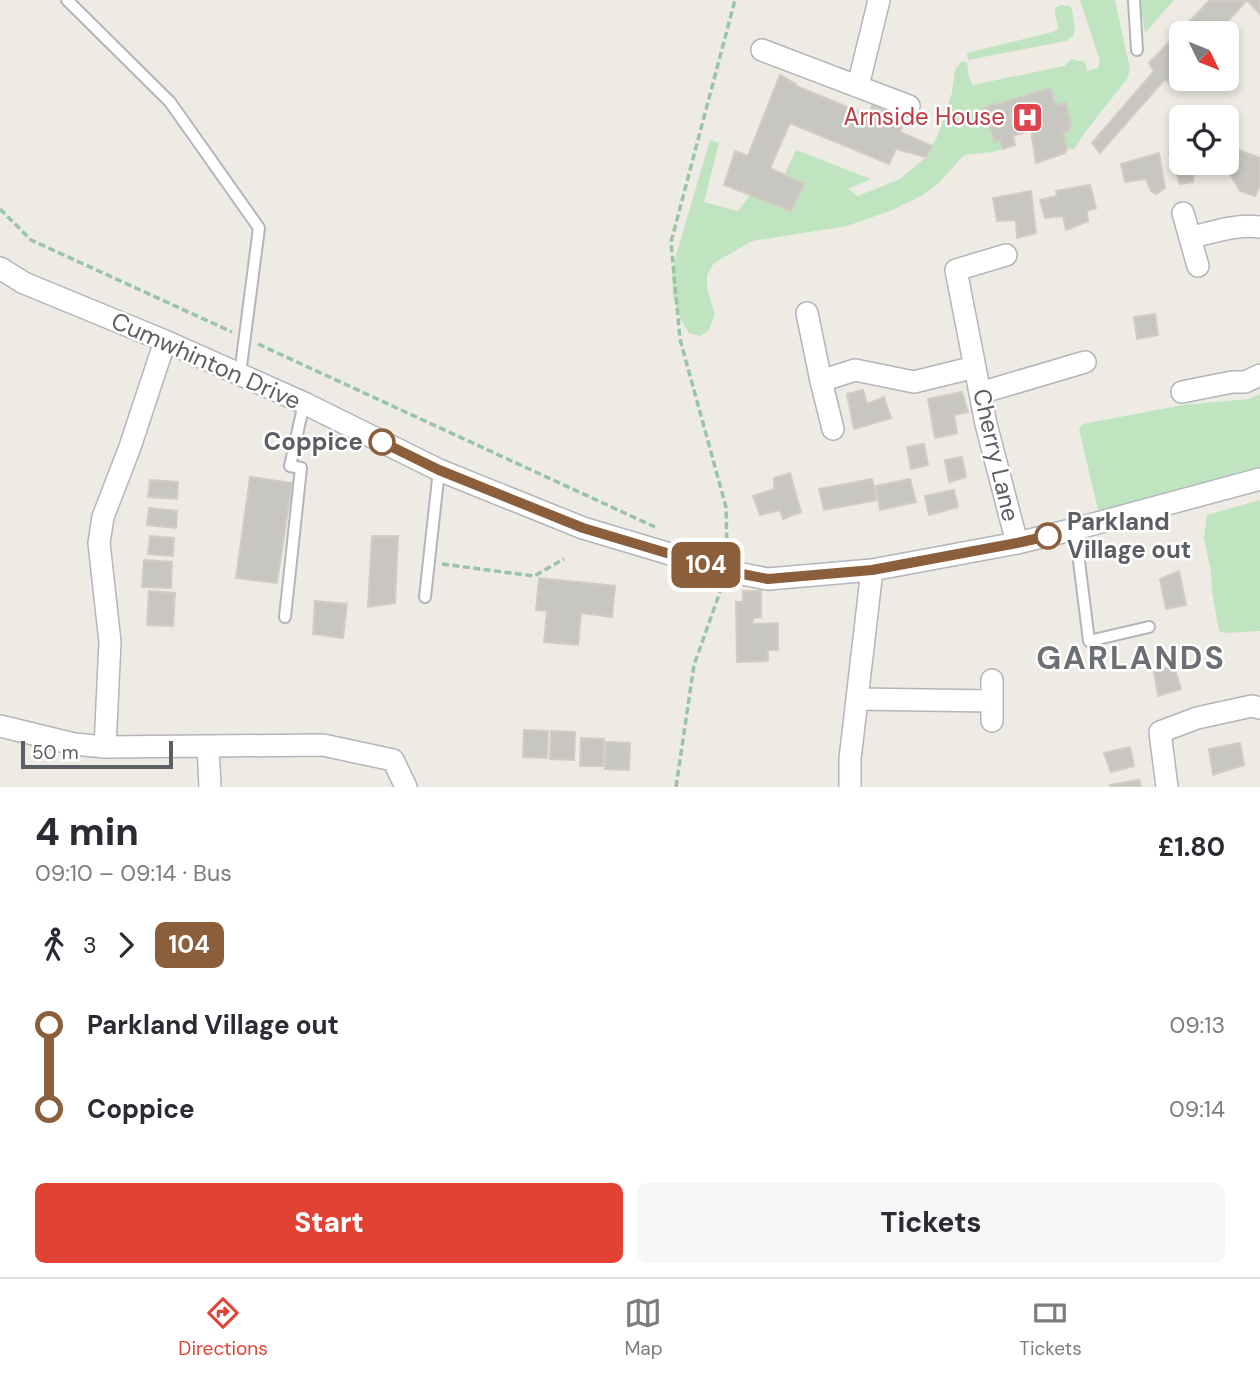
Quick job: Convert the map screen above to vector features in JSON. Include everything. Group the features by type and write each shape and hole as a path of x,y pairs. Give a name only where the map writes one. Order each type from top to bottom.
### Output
{"street":[{"path":"858,86 879,0"},
{"path":"762,50 908,106"},
{"path":"1182,213 1198,266"},
{"path":"1190,238 1233,227 1260,227"},
{"name":"Cherry Lane","path":"1006,255 956,270 986,424 1017,543"},
{"name":"Cumwhinton Drive","path":"0,268 24,283 165,341 304,403 439,470 583,528 727,571 768,579 872,570 1017,543 1260,479"},
{"path":"807,313 833,429"},
{"path":"105,747 110,642 99,543 103,517 130,447 165,341"},
{"path":"980,393 1085,362"},
{"name":"Cherry Lane","path":"821,381 855,370 914,382 975,367"},
{"path":"1182,392 1245,382 1260,376"},
{"path":"850,787 850,759 872,570"},
{"path":"857,699 992,701"},
{"path":"1167,787 1160,732 1196,718 1252,706 1260,708"},
{"path":"0,726 74,744 105,747 323,745 393,760 405,787"},
{"path":"208,746 210,787"}],"lane":[{"path":"67,0 170,102 259,228 240,374"},
{"path":"1134,0 1137,50"},
{"path":"285,617 301,468 290,466 304,403"},
{"path":"425,597 439,470"},
{"path":"1075,529 1089,641 1149,627"}],"path":[{"path":"676,787 694,665 727,571 726,507 680,339 671,242 735,0"},
{"path":"0,209 31,240 660,529"},
{"path":"429,562 534,576 564,559"}],"green space":[{"path":"1080,0 1115,0 1130,69 1127,79 1074,149 1067,149 1063,133 1069,131 1071,125 1066,104 1055,105 1050,88 984,108 996,142 1000,140 1003,149 964,155 939,183 921,196 890,211 847,226 752,241 714,263 707,275 707,288 715,315 708,331 700,336 689,333 680,318 673,296 672,269 710,140 719,143 704,202 738,211 750,195 791,211 784,176 796,150 871,179 848,189 858,196 900,179 926,157 937,137 952,93 955,70 962,61 967,63 973,85 1064,66 1072,59 1084,62 1087,71 1098,68 1100,61"},
{"path":"1140,0 1174,0 1145,33"},
{"path":"1061,5 1072,9 1075,30 1073,36 1066,41 968,60 967,53 1058,29 1055,8"},
{"path":"1260,394 1260,476 1098,510 1079,429 1083,424 1183,405 1248,399"},
{"path":"1260,500 1260,631 1224,633 1219,631 1204,538 1207,515"}],"building":[{"path":"1210,0 1247,0 1228,21 1190,21"},
{"path":"1247,0 1260,0 1260,14"},
{"path":"1169,42 1169,83 1165,79 1100,153 1092,143 1154,71 1149,63"},
{"path":"780,75 796,86 867,115 872,106 889,112 887,117 904,122 900,132 932,146 926,157 896,149 889,164 790,123 770,168 804,184 791,211 724,185 735,151 748,156"},
{"name":"Arnside House","path":"1051,88 1055,105 1066,103 1071,125 1069,131 1063,133 1067,149 1065,153 1036,163 1031,130 1013,136 1015,145 1003,149 1000,140 995,142 983,108"},
{"path":"1239,150 1260,158 1260,185 1255,196 1240,191 1231,175 1239,175"},
{"path":"1159,153 1165,188 1156,194 1151,191 1146,179 1125,182 1121,164"},
{"path":"1177,175 1193,175 1193,182 1180,184"},
{"path":"1090,185 1096,208 1087,211 1088,221 1066,230 1063,216 1045,218 1040,200 1057,196 1056,191"},
{"path":"1031,191 1036,233 1017,238 1016,220 997,221 993,198"},
{"path":"1155,314 1158,335 1137,339 1134,317"},
{"path":"863,390 867,404 884,397 891,418 854,429 847,394"},
{"path":"962,392 968,412 954,415 957,433 935,438 928,399"},
{"path":"924,444 928,465 911,469 907,447"},
{"path":"962,457 966,477 949,482 945,460"},
{"path":"790,473 801,512 783,519 780,510 760,515 753,496 774,489 774,478"},
{"path":"250,477 292,483 277,583 236,578"},
{"path":"872,479 877,500 824,510 819,489"},
{"path":"910,479 916,502 880,510 876,486"},
{"path":"150,480 178,482 177,499 148,497"},
{"path":"954,490 958,507 929,515 925,496"},
{"path":"149,508 177,511 176,528 147,525"},
{"path":"150,536 174,538 173,556 148,554"},
{"path":"372,536 398,536 395,603 368,607"},
{"path":"144,560 172,562 171,588 142,587"},
{"path":"1179,571 1186,605 1166,609 1160,579"},
{"path":"539,578 615,586 612,617 581,613 578,645 544,642 547,611 536,610"},
{"path":"149,591 175,593 173,626 147,625"},
{"path":"743,591 761,591 761,617 753,618 753,624 778,623 778,650 768,650 768,661 737,662 736,602 743,602"},
{"path":"315,601 347,604 343,638 313,634"},
{"path":"1174,666 1181,689 1158,696 1154,672"},
{"path":"524,730 548,731 547,758 523,757"},
{"path":"551,731 575,732 574,760 550,759"},
{"path":"581,738 604,739 603,766 580,766"},
{"path":"606,742 630,743 629,770 605,769"},
{"path":"1240,743 1244,765 1213,775 1209,749"},
{"path":"1130,747 1134,766 1111,772 1104,753"},
{"path":"1139,780 1141,787 1110,785"}],"bus line":[{"name":"104","path":"382,442 439,470 583,528 727,571 768,579 872,570 1048,536"}],"place":[{"name":"Arnside House","path":"1028,117"},
{"name":"Coppice","path":"382,442"},
{"name":"Parkland Village out","path":"1048,536"}],"district":[{"name":"GARLANDS","path":"1131,658"}]}
